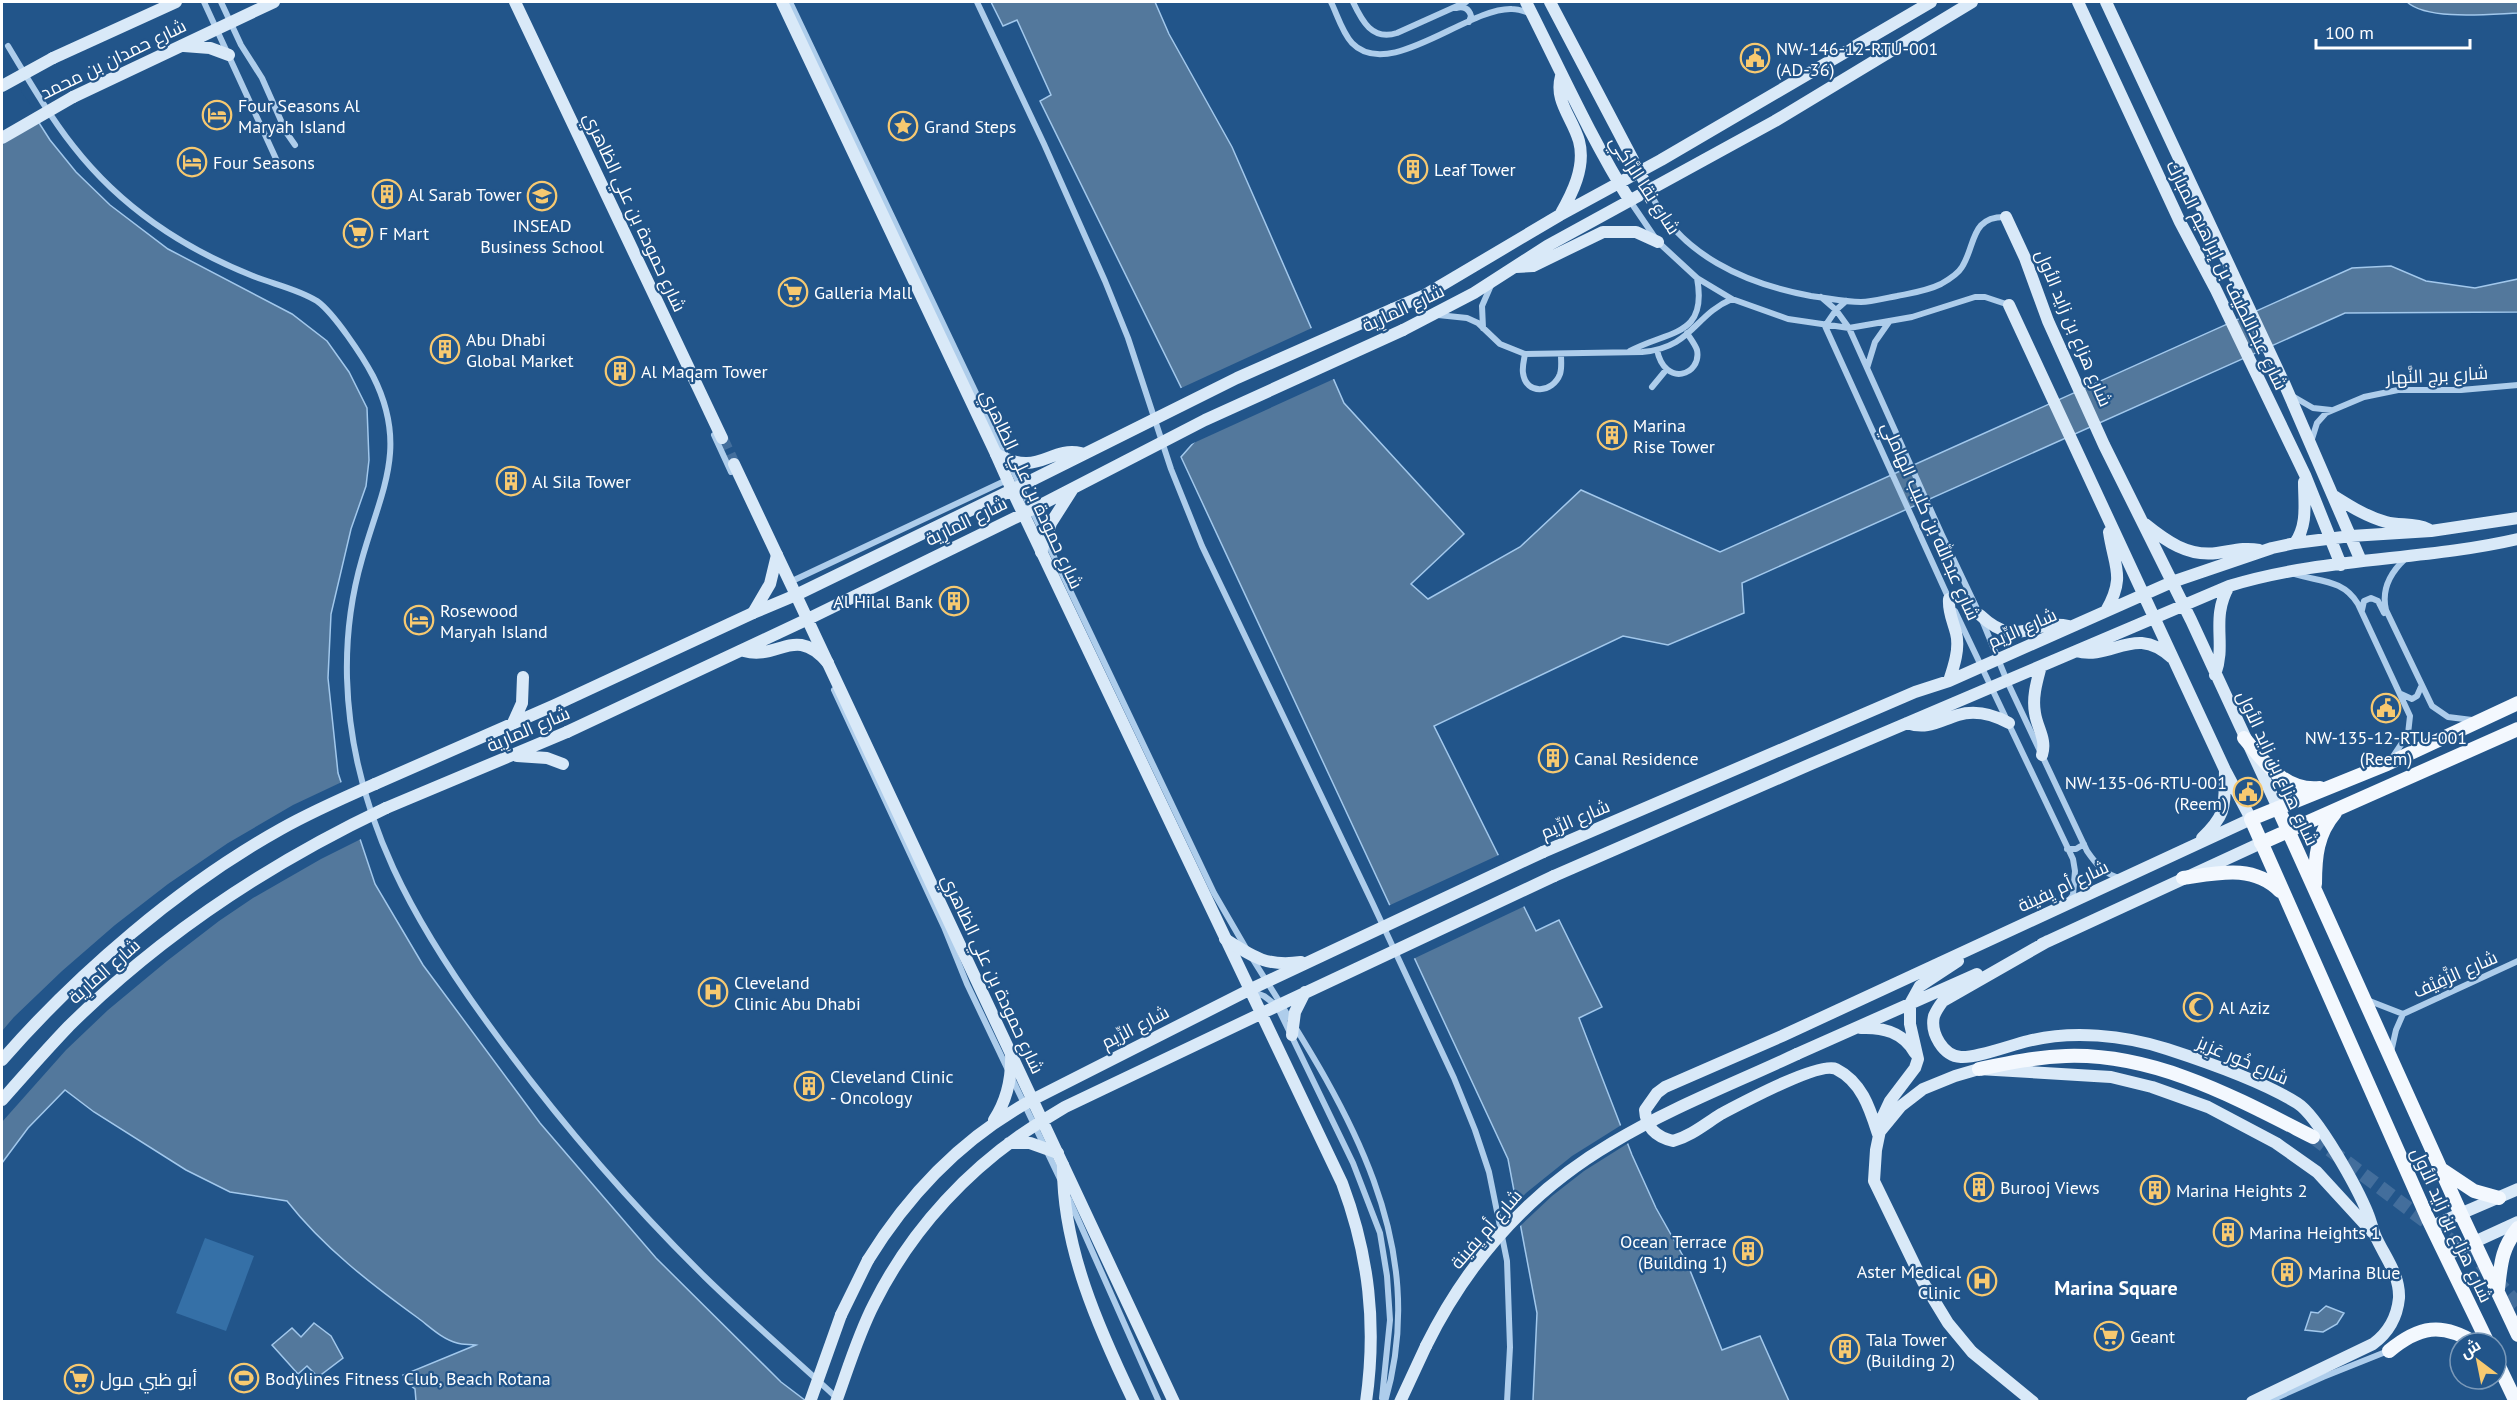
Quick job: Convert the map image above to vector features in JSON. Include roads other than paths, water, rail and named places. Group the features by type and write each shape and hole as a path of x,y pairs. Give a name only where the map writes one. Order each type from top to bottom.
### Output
{"main road":[{"name":"شارع حمدان بن محمد","path":"2,86 53,58 176,2"},
{"name":"شارع حمدان بن محمد","path":"2,138 73,97 274,2"},
{"name":"شارع حمودة بن علي الظاهري","path":"514,2 722,438"},
{"name":"شارع حمودة بن علي الظاهري","path":"782,2 1342,1183 1358,1229 1368,1278 1371,1358 1366,1401"},
{"name":"شارع نِقا الرَّاكِي","path":"1526,2 1560,76 1630,201"},
{"name":"شارع نِقا الرَّاكِي","path":"1551,2 1650,192"},
{"name":"شارع المارِية","path":"2,1060 37,1020 86,974 184,893 280,829 796,595 1236,378 1425,295 1930,2"},
{"name":"شارع المارِية","path":"2,1100 99,998 211,908 277,864 340,830 743,651 1023,514 1214,416 1434,315 1547,246 1775,122 1972,2"},
{"name":"شارع عبداللطيف بن إبراهيم المبارك","path":"2078,2 2180,222 2216,290 2305,475 2341,565"},
{"path":"2097,2 2114,33 2131,54"},
{"name":"شارع عبداللطيف بن إبراهيم المبارك","path":"2106,2 2237,280 2334,495 2361,561"},
{"path":"180,46 200,47 229,55"},
{"path":"1560,76 1558,86 1561,100 1581,150 1577,180 1560,215"},
{"name":"شارع هزاع بن زايد الأول","path":"2006,217 2104,445 2172,582 2278,808 2518,1335"},
{"path":"1515,267 1533,266 1603,232 1636,232 1658,242"},
{"name":"شارع هزاع بن زايد الأول","path":"2009,305 2225,770 2251,819 2432,1226 2482,1331"},
{"path":"996,454 1013,462 1031,464 1068,452 1083,453"},
{"name":"شارع حمودة بن علي الظاهري","path":"734,464 1011,1053 1041,1126 1064,1165 1174,1401"},
{"path":"2295,543 2300,536 2305,518 2305,475"},
{"path":"1041,552 1051,523 1076,486"},
{"path":"2334,495 2373,517 2396,524 2419,525 2431,531"},
{"name":"شارع الرِّيم","path":"810,1401 846,1304 879,1242 911,1198 935,1172 990,1125 1032,1100 1249,990 1543,852 1916,692 1949,681 2172,582 2263,551 2295,543 2351,536 2431,531 2518,518"},
{"path":"2106,611 2116,591 2118,580 2118,570 2109,537 2109,519"},
{"path":"2142,521 2165,540 2189,551 2202,554 2241,549 2263,551"},
{"path":"836,1401 863,1328 900,1258 950,1196 1009,1143 1041,1126 1065,1107 1554,876 2229,586 2285,570 2408,557 2518,539"},
{"path":"753,614 770,584 777,555"},
{"path":"2215,675 2220,657 2219,614 2229,586"},
{"path":"1949,599 1950,615 1957,639 1955,662 1949,681"},
{"path":"1980,615 2000,630 2015,633 2030,632 2055,624 2070,626"},
{"path":"2076,651 2091,654 2121,645 2142,643 2156,647 2175,661"},
{"path":"743,651 759,653 797,644 814,650 828,663"},
{"path":"2041,666 2034,692 2034,707 2044,738 2042,754"},
{"path":"513,723 522,703 523,677"},
{"name":"شارع أم يِفينة","path":"1878,1134 1865,1096 1835,1068 1822,1068 1808,1072 1733,1108 1690,1135 1673,1141 1656,1134 1649,1128 1646,1110 1657,1093 1665,1088 2251,819 2387,764 2518,703"},
{"path":"1907,723 1928,726 1968,713 1993,716 2009,723"},
{"name":"شارع أم يِفينة","path":"1400,1401 1457,1290 1496,1240 1546,1189 1579,1164 1626,1134 2183,878 2289,833 2518,729"},
{"path":"2244,738 2273,771 2289,783 2311,789 2334,786"},
{"path":"510,756 538,756 563,764"},
{"path":"2192,847 2221,817 2224,803 2225,770"},
{"path":"2315,890 2314,864 2318,842 2325,825 2336,811"},
{"path":"2183,878 2233,872 2248,873 2264,879 2284,895"},
{"path":"1225,939 1251,956 1267,962 1287,964 1314,961"},
{"name":"شارع خُور عَزِيز","path":"2049,941 1943,1001 1934,1016 1933,1028 1946,1050 1960,1058 2031,1040 2069,1035 2131,1039 2165,1048 2244,1077 2299,1104 2315,1122 2346,1169 2368,1214 2375,1235 2391,1264 2397,1283 2397,1307 2386,1334 2373,1344 2252,1401"},
{"path":"1974,946 1960,960 1920,986 1910,1004 1909,1016 1918,1059 1915,1068 1886,1108 1878,1134 1874,1181 1933,1300 1948,1323 1972,1352 2033,1401"},
{"path":"1292,1035 1295,1012 1305,992"},
{"path":"1854,1029 1873,1027 1891,1031 1908,1042 1918,1059"},
{"path":"990,1125 1007,1093 1011,1073 1011,1053"},
{"path":"1878,1134 1901,1106 1923,1089 1979,1069 2024,1060 2067,1056 2102,1058 2191,1078 2235,1097 2313,1137"},
{"path":"1979,1069 2111,1077 2152,1087 2208,1107 2276,1143 2317,1172 2375,1235"},
{"path":"1009,1143 1037,1144 1058,1153"},
{"path":"1064,1165 1067,1214 1082,1275 1107,1344 1134,1401"},
{"path":"2441,1169 2474,1191 2499,1198"},
{"path":"2432,1226 2518,1189"},
{"path":"2446,1255 2518,1222"},
{"path":"2498,1292 2503,1252 2518,1228"},
{"path":"2389,1351 2405,1339 2431,1329 2452,1331"},
{"path":"2508,1385 2516,1401"}],"street":[{"path":"204,2 277,161"},
{"path":"221,2 241,45 262,78 286,132 295,145"},
{"path":"514,2 944,927 967,984 1041,1126"},
{"path":"790,2 1214,893 1233,928 1334,1091 1363,1152 1384,1207 1394,1249 1398,1307 1394,1363 1383,1401"},
{"path":"977,2 1105,281 1128,338 1171,470 1207,556 1367,891 1454,1078 1475,1130 1489,1172 1508,1262 1510,1347 1507,1401"},
{"path":"1331,2 1353,44 1363,51 1376,54 1401,50 1504,9 1519,10 1533,15"},
{"path":"1353,2 1365,25 1374,32 1386,35 1397,33 1466,2"},
{"path":"1451,9 1462,7 1468,10 1471,16 1469,22"},
{"path":"8,46 66,139 93,172 122,199 198,251 226,265 318,302 331,314 365,362 384,404 389,432 390,465 356,583 348,639 347,695 355,752 363,787 400,883 424,931 455,980 520,1068 591,1155 706,1278 841,1401"},
{"name":"شارع نِقا الرَّاكِي","path":"1650,192 1662,215 1702,255 1755,281 1787,291 1846,302 1864,302 1923,291 1942,284 1962,268 1974,233 1981,225 1993,218 2006,217"},
{"name":"شارع نِقا الرَّاكِي","path":"1630,201 1658,242 1697,278 1732,299 1788,319 1849,328 1927,313 1975,297 1985,297 2009,305"},
{"path":"1630,351 1677,331 1692,320 1699,307 1700,293 1697,278"},
{"path":"1483,328 1482,306 1493,281"},
{"name":"شارع عبدالله بن كليب الهاملي","path":"1821,297 1836,310 1849,328 1980,615 2007,681 2084,844 2100,868 2110,876 2123,879"},
{"path":"1434,315 1467,318 1483,328 1500,344 1525,354 1562,355 1657,350 1689,335 1711,311 1732,299"},
{"path":"1825,326 1836,310 1846,302"},
{"path":"1867,369 1875,342 1889,322"},
{"name":"شارع عبدالله بن كليب الهاملي","path":"1825,326 1949,599 2067,849 2075,871 2073,895 2061,908"},
{"path":"1677,331 1675,336 1661,344 1657,350 1661,365 1666,370 1678,374 1691,369 1695,363 1696,350 1684,327"},
{"path":"1525,354 1522,371 1526,382 1529,387 1542,390 1550,387 1560,374 1562,355"},
{"path":"1652,387 1666,370"},
{"name":"شارع برج النَّهار","path":"2310,442 2317,423 2332,410 2364,397 2389,392 2461,390 2518,383"},
{"path":"2286,388 2313,408 2332,410"},
{"path":"784,584 1015,477"},
{"path":"2408,557 2392,572 2384,595 2386,610 2428,699 2438,712 2448,717 2479,721"},
{"path":"2285,570 2337,584 2351,593 2362,611 2410,716 2410,725 2404,743 2387,764"},
{"path":"2362,611 2364,601 2375,598 2398,635"},
{"path":"2400,694 2405,698 2417,696 2421,685"},
{"path":"2067,849 2076,849 2084,844"},
{"name":"شارع الزَّفِيْف","path":"2391,1056 2396,1030 2403,1014 2518,961"},
{"path":"1249,990 1277,1005 1342,1138 1373,1213 1384,1255 1389,1298 1389,1345 1383,1401"},
{"name":"شارع الزَّفِيْف","path":"2363,997 2403,1014"},
{"name":"شارع حمودة بن علي الظاهري","path":"1041,1126 1159,1401"},
{"path":"2267,1401 2389,1351"}],"tunnel":[{"path":"722,438 734,464"},
{"path":"2313,1137 2481,1263 2518,1305"}],"place":[{"name":"NW-146-12-RTU-001 (AD-36)","path":"1755,58"},
{"name":"Four Seasons Al Maryah Island","path":"217,115"},
{"name":"Grand Steps","path":"903,126"},
{"name":"Four Seasons","path":"192,162"},
{"name":"Leaf Tower","path":"1413,169"},
{"name":"Al Sarab Tower","path":"387,194"},
{"name":"INSEAD Business School","path":"542,196"},
{"name":"F Mart","path":"358,233"},
{"name":"Galleria Mall","path":"793,292"},
{"name":"Abu Dhabi Global Market","path":"445,349"},
{"name":"Al Maqam Tower","path":"620,371"},
{"name":"Marina Rise Tower","path":"1612,435"},
{"name":"Al Sila Tower","path":"511,481"},
{"name":"Al Hilal Bank","path":"954,601"},
{"name":"Rosewood Maryah Island","path":"419,620"},
{"name":"NW-135-12-RTU-001 (Reem)","path":"2386,708"},
{"name":"Canal Residence","path":"1553,758"},
{"name":"NW-135-06-RTU-001 (Reem)","path":"2248,792"},
{"name":"Cleveland Clinic Abu Dhabi","path":"713,992"},
{"name":"Al Aziz","path":"2198,1007"},
{"name":"Cleveland Clinic - Oncology","path":"809,1086"},
{"name":"Burooj Views","path":"1979,1187"},
{"name":"Marina Heights 2","path":"2155,1190"},
{"name":"Marina Heights 1","path":"2228,1232"},
{"name":"Ocean Terrace (Building 1)","path":"1748,1251"},
{"name":"Marina Blue","path":"2287,1272"},
{"name":"Aster Medical Clinic","path":"1982,1281"},
{"name":"Geant","path":"2109,1336"},
{"name":"Tala Tower (Building 2)","path":"1845,1349"},
{"name":"Bodylines Fitness Club, Beach Rotana","path":"244,1378"},
{"name":"أبو ظبي مول","path":"79,1379"}],"district":[{"name":"Marina Square","path":"2116,1288"}]}
